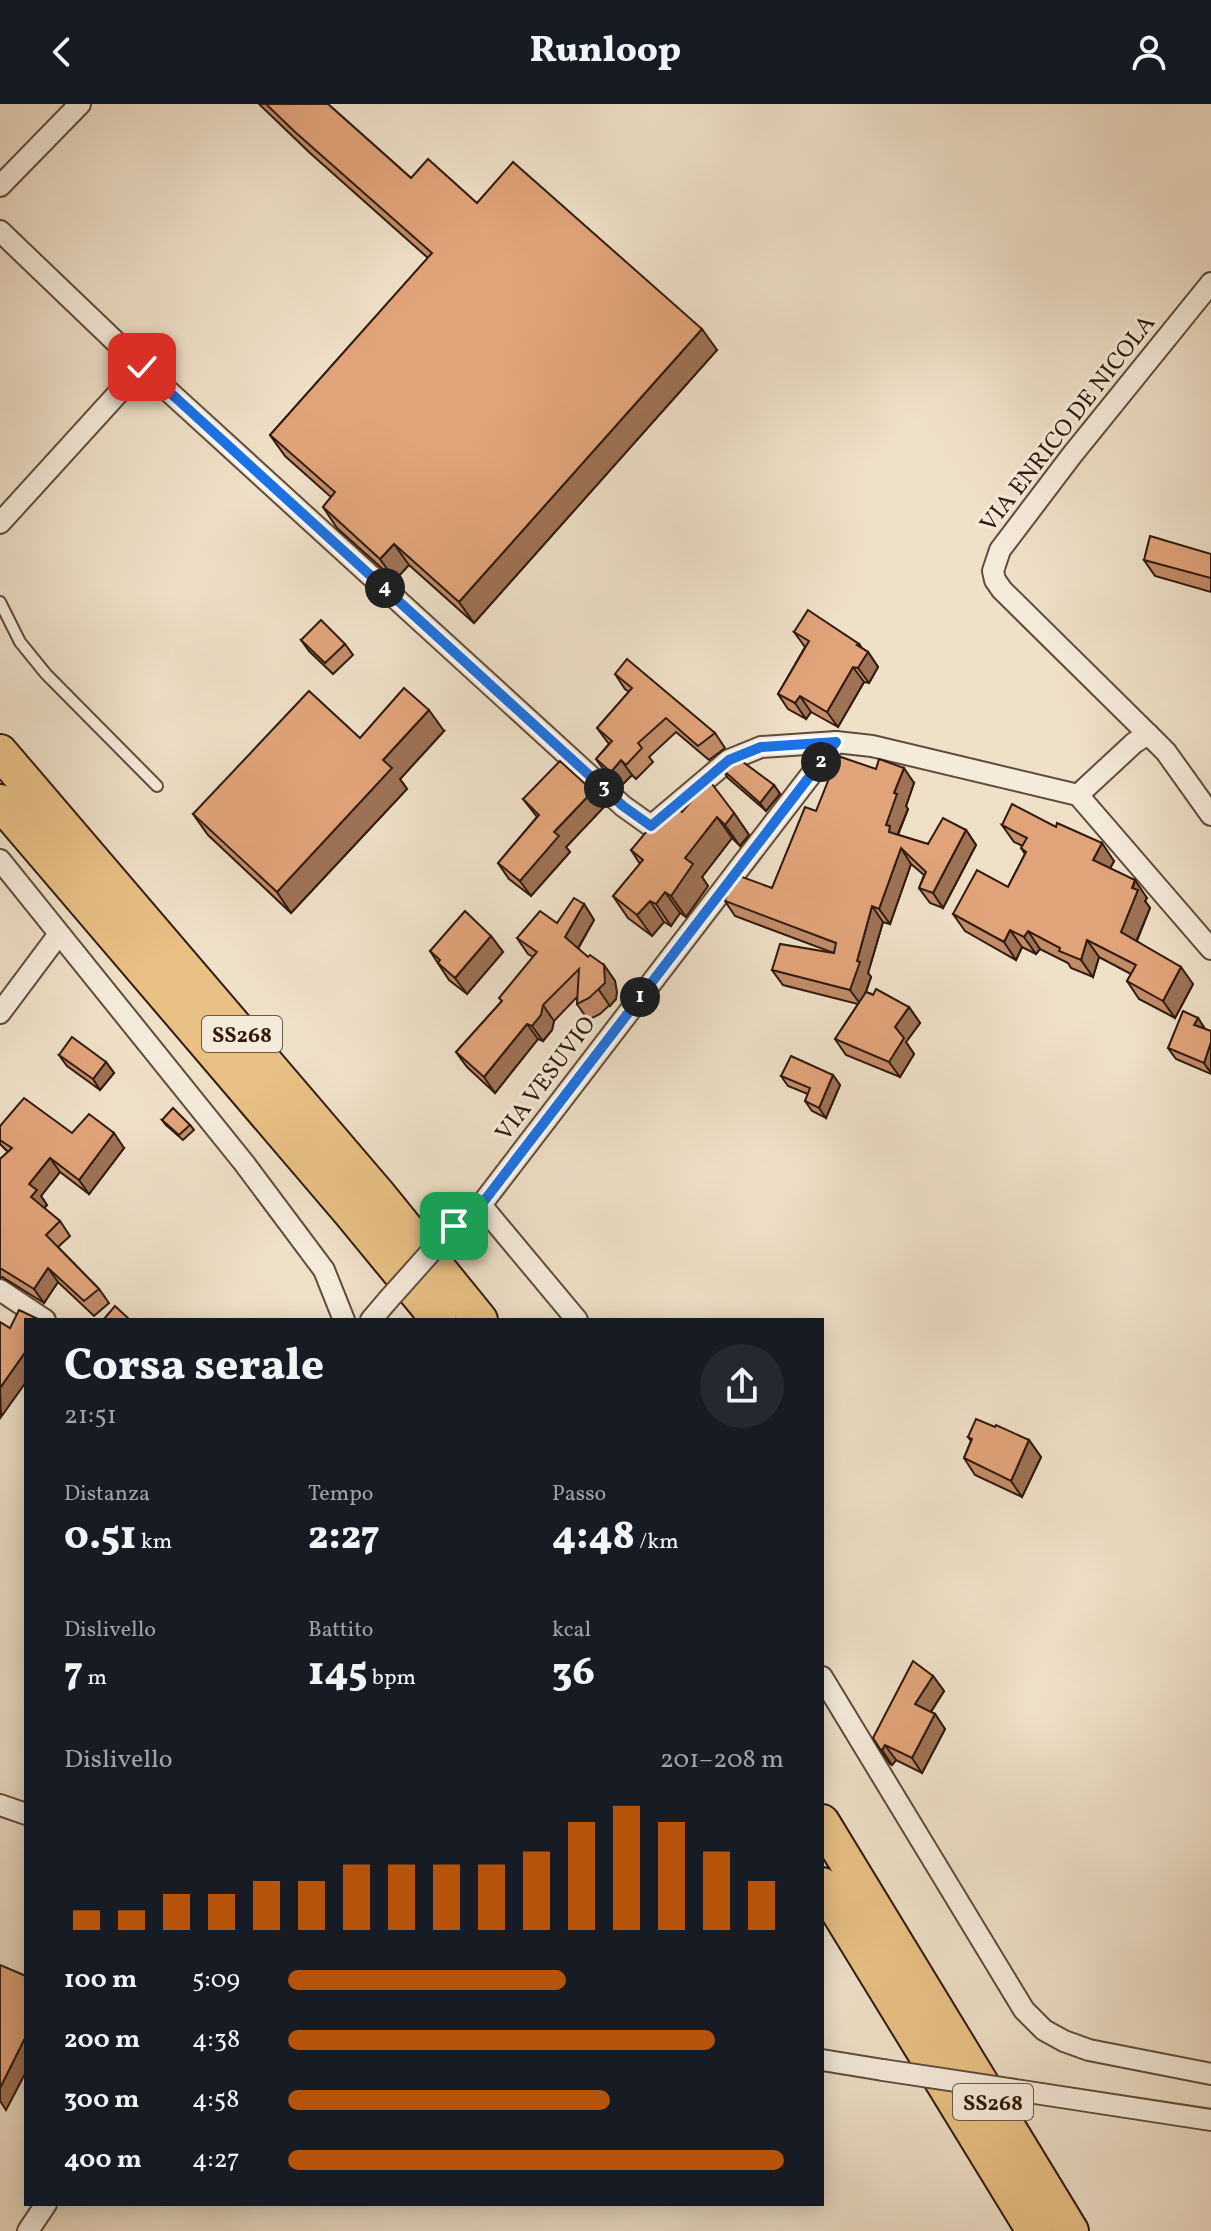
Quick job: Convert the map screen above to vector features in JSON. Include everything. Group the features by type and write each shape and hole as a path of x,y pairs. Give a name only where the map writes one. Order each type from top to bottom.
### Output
{"highway":[{"name":"SS268","path":"0,752 377,1193 478,1318"},
{"name":"SS268","path":"0,802 437,1318"},
{"name":"SS268","path":"824,1825 1071,2231"},
{"name":"SS268","path":"824,1888 1034,2231"}],"street":[{"path":"0,186 80,104"},
{"path":"0,231 142,367 623,806 651,826 729,760 761,747 836,742 872,746 1081,791 1211,949"},
{"name":"VIA ENRICO DE NICOLA","path":"1211,283 1072,455 1000,550 993,571 1002,590 1141,738 1166,752 1211,815"},
{"path":"0,523 142,367"},
{"path":"1081,791 1141,738"},
{"name":"VIA VESUVIO","path":"373,1318 454,1226 481,1205 836,742"},
{"path":"0,860 244,1163 324,1270 343,1318"},
{"path":"0,1013 59,934"},
{"path":"481,1205 575,1318"},
{"path":"0,1290 42,1318"},
{"path":"824,1680 1024,2010 1044,2030 1089,2050 1211,2074"},
{"path":"0,1805 24,1813"},
{"path":"824,2060 1211,2120"},
{"path":"28,2231 45,2206"}],"lane":[{"path":"0,602 20,642 46,674 157,786"}],"building":[{"path":"266,104 328,104 411,178 428,159 477,203 513,162 702,329 459,602 394,544 380,559 323,507 335,492 270,435 432,253"},
{"path":"1150,536 1211,554 1211,578 1144,560"},
{"path":"808,610 868,652 858,668 853,667 827,712 800,696 795,703 778,694 809,641 794,632"},
{"path":"321,620 345,644 325,663 301,640"},
{"path":"627,659 715,733 698,746 666,718 638,743 642,748 626,765 621,760 611,772 596,759 612,741 597,728 632,688 615,674"},
{"path":"404,688 429,710 383,760 392,768 277,892 193,814 309,691 360,738"},
{"path":"838,756 876,769 879,759 904,768 886,825 890,826 889,832 928,844 943,818 966,830 933,893 919,888 926,872 901,848 879,909 872,906 857,961 860,962 850,990 772,970 780,944 834,953 836,943 725,901 734,874 772,888 805,807 816,811"},
{"path":"739,759 774,785 760,803 722,769"},
{"path":"560,761 593,791 554,832 559,836 520,881 498,863 539,815 523,799"},
{"path":"709,780 734,813 725,825 717,817 685,858 693,864 671,896 665,892 656,904 650,901 637,915 613,896 643,860 631,850 671,802 682,812"},
{"path":"1012,804 1056,827 1057,823 1102,843 1093,860 1135,880 1132,888 1138,890 1121,932 1181,967 1163,1001 1127,981 1136,965 1087,940 1081,960 1059,951 1060,948 1028,931 1024,937 1010,930 1004,942 953,914 977,870 1008,887 1026,852 1021,848 1027,838 1002,825"},
{"path":"574,898 584,904 565,937 588,957 590,955 604,965 605,983 577,1004 579,969 543,1005 541,1015 532,1026 527,1024 484,1077 456,1052 502,1001 499,998 537,952 517,938 540,911 557,923"},
{"path":"465,911 491,936 455,978 430,951"},
{"path":"876,989 909,1007 895,1027 904,1038 889,1062 835,1039 866,992 873,995"},
{"path":"1183,1011 1198,1018 1194,1025 1211,1031 1204,1063 1168,1048"},
{"path":"72,1037 106,1062 93,1079 59,1055"},
{"path":"791,1056 833,1075 819,1108 805,1101 810,1088 781,1076"},
{"path":"24,1098 72,1133 89,1114 114,1133 79,1180 50,1158 29,1184 37,1190 31,1197 60,1221 46,1235 99,1289 84,1301 48,1268 34,1289 0,1268 0,1159 12,1148 0,1140 0,1126"},
{"path":"173,1108 190,1125 179,1135 162,1120"},
{"path":"115,1306 128,1318 105,1318"},
{"path":"19,1310 36,1318 24,1318 24,1354 0,1388 0,1322 10,1328"},
{"path":"976,1419 1029,1440 1011,1481 964,1458"},
{"path":"913,1661 933,1676 915,1704 935,1714 912,1758 885,1745 880,1749 873,1738"},
{"path":"0,1965 24,1975 24,2040 0,2088"}],"route":[{"path":"142,367 623,806 651,826 729,760 761,747 836,742 481,1205 454,1226"}]}
